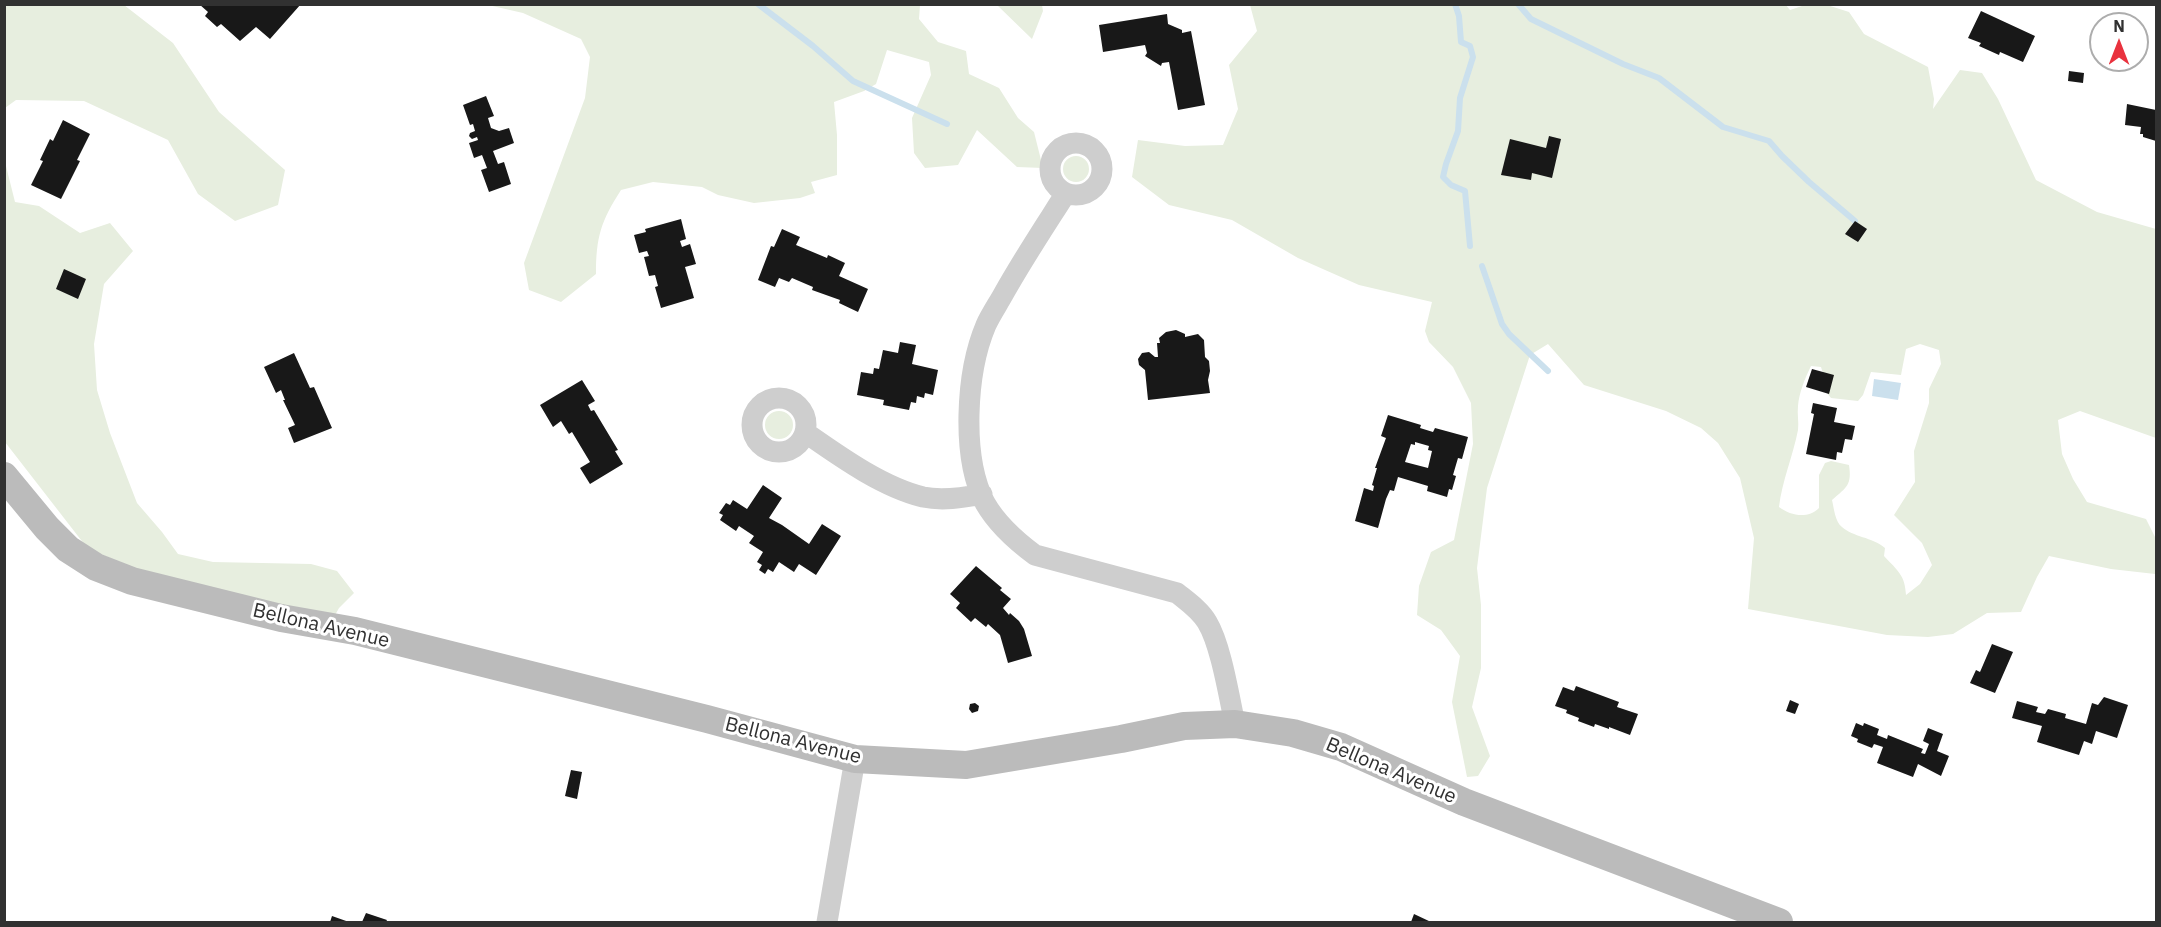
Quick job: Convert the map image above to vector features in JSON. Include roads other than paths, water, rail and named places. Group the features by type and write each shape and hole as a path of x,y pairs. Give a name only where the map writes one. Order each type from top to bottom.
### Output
{"main road":[{"name":"Bellona Avenue","path":"4,476 47,528 68,549 96,567 132,581 281,618 355,631 855,759 966,765 1121,740 1184,726 1235,724 1293,733 1341,747 1464,802 1779,922"}],"street":[{"path":"1066,193 1019,266 986,324 975,359 969,400 976,479 986,503 1000,523 1016,541 1035,555 1177,593 1193,605 1207,621 1215,641 1235,724"},
{"path":"806,433 845,459 906,491 924,497 941,499 959,499 982,494"},
{"path":"827,922 855,759"}],"water":[{"path":"1874,379 1901,383 1898,400 1872,396"}],"waterway":[{"path":"758,4 813,46 853,81 947,124"},
{"path":"1455,4 1459,16 1461,42 1470,46 1473,57 1460,98 1458,131 1443,177 1451,185 1465,191 1470,246"},
{"path":"1518,4 1531,19 1623,64 1659,78 1723,127 1769,141 1809,182 1855,221"},
{"path":"1482,266 1502,324 1509,334 1548,371"}]}
